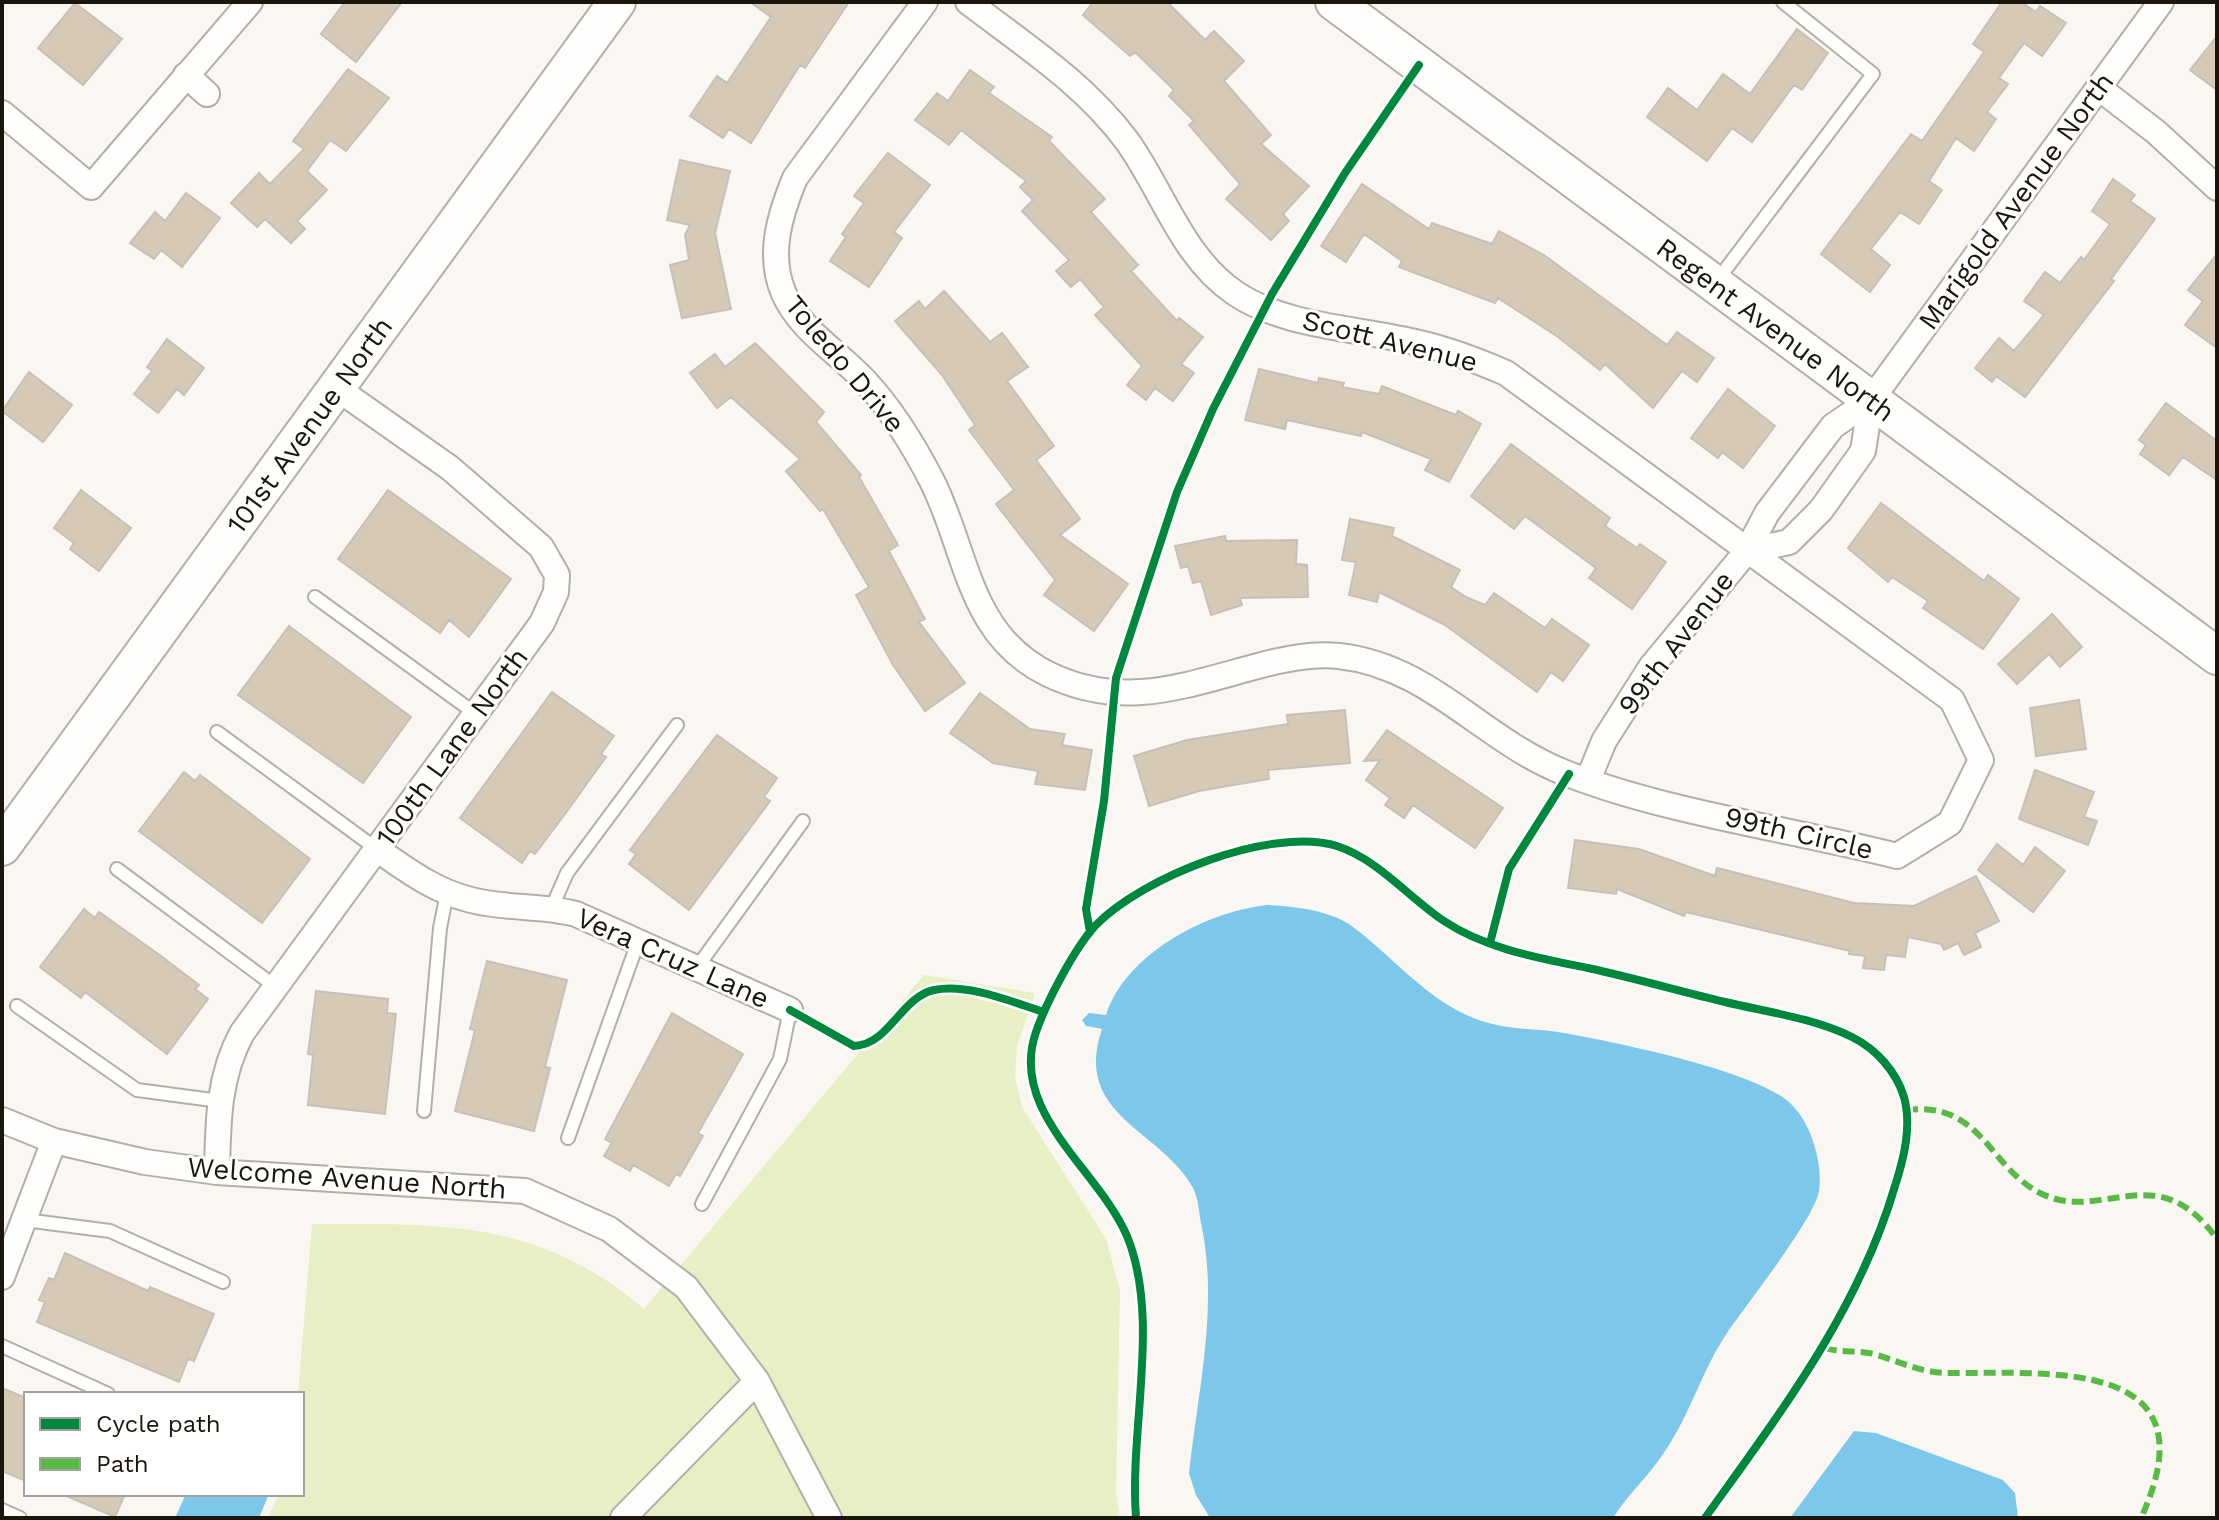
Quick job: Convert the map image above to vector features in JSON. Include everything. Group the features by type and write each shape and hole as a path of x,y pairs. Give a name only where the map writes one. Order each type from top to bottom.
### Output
{"street":[{"path":"2,113 91,187 250,2"},
{"name":"101st Avenue North","path":"2,847 617,2"},
{"name":"Toledo Drive","path":"925,2 795,178 782,209 777,264 783,292 796,314 865,381 912,446 947,516 969,585 982,613 1000,637 1021,658 1045,673 1089,690 1115,695 1179,688 1307,656 1337,655 1366,661 1425,683 1511,746 1538,762 1588,780"},
{"name":"Scott Avenue","path":"968,2 1074,82 1103,112 1144,166 1201,263 1234,292 1265,309 1460,354 1506,373 1747,551"},
{"name":"Regent Avenue North","path":"1334,2 2217,656"},
{"name":"Marigold Avenue North","path":"1871,400 2161,2"},
{"path":"186,75 207,94"},
{"path":"2099,88 2156,132 2217,188"},
{"name":"100th Lane North","path":"217,1172 220,1101 230,1054 550,608 557,575 551,560 450,468 335,387"},
{"name":"99th Avenue","path":"1588,780 1604,741 1651,667 1747,551 1767,513 1833,426 1871,400"},
{"name":"99th Avenue","path":"1747,551 1789,542 1821,510 1863,451 1871,400"},
{"name":"99th Circle","path":"1588,780 1656,801 1897,856 1950,823 1981,760 1952,700 1747,551"},
{"name":"Vera Cruz Lane","path":"378,850 421,880 447,893 474,901 552,907 602,923 790,1010"},
{"name":"Welcome Avenue North","path":"2,1120 54,1141 145,1162 217,1172 525,1191 609,1229 686,1287 757,1381 829,1518"},
{"path":"2,1277 54,1141"},
{"path":"623,1518 757,1381"}],"lane":[{"path":"1714,284 1873,74 1783,2"},
{"path":"315,597 476,714"},
{"path":"552,907 567,873 677,725"},
{"path":"217,732 378,850"},
{"path":"698,966 803,821"},
{"path":"117,869 276,987"},
{"path":"424,1111 440,928 447,893"},
{"path":"568,1138 639,939"},
{"path":"17,1006 137,1090 220,1101"},
{"path":"702,1204 780,1059 790,1010"},
{"path":"25,1220 110,1231 223,1282"},
{"path":"2,1346 104,1392"},
{"path":"2,1510 20,1518"}],"green space":[{"path":"924,975 1035,993 1017,1047 1015,1076 1022,1107 1106,1239 1120,1290 1116,1493 1120,1518 268,1518 278,1496 304,1496 304,1392 298,1392 312,1224 447,1227 488,1233 566,1258 605,1280 644,1309"}],"water":[{"path":"1267,905 1310,910 1340,919 1436,997 1475,1018 1505,1027 1616,1043 1720,1070 1776,1093 1793,1106 1806,1124 1815,1146 1819,1169 1819,1191 1815,1204 1718,1347 1682,1423 1665,1451 1613,1518 1210,1518 1196,1495 1189,1473 1205,1348 1208,1285 1197,1200 1179,1168 1109,1102 1099,1082 1096,1058 1102,1029 1086,1026 1082,1020 1089,1013 1106,1015 1116,993 1131,973 1149,955 1171,940 1218,917"},
{"path":"1854,1431 1876,1433 2003,1480 2015,1493 2018,1518 1790,1518"},
{"path":"185,1496 268,1496 259,1518 175,1518"}],"building":[{"path":"345,2 402,2 356,62 321,34"},
{"path":"750,2 849,2 805,68 800,65 751,143 729,129 723,138 690,116 717,76 727,83 771,17"},
{"path":"1093,2 1167,2 1205,40 1214,31 1244,61 1224,81 1271,135 1261,144 1309,186 1283,214 1289,221 1271,240 1226,199 1240,184 1189,125 1194,121 1169,96 1174,90 1135,52 1130,56 1083,15"},
{"path":"2002,2 2021,2 2036,12 2040,6 2066,23 2042,56 2024,43 1999,78 2008,84 1987,112 1996,119 1974,151 1956,138 1929,181 1942,190 1919,224 1900,212 1871,249 1890,265 1870,292 1821,254 1911,134 1922,141 1984,52 1973,44"},
{"path":"75,3 122,39 83,85 38,48"},
{"path":"1797,29 1828,53 1802,90 1794,85 1752,142 1732,128 1707,161 1647,117 1668,88 1697,110 1723,74 1750,94"},
{"path":"2217,36 2217,90 2190,70"},
{"path":"348,69 389,98 346,151 330,140 307,171 327,190 297,221 305,229 291,243 265,219 257,227 231,203 259,173 270,184 304,149 293,141"},
{"path":"970,70 994,87 989,93 1052,137 1049,141 1105,199 1091,212 1138,265 1131,271 1177,321 1179,318 1203,337 1181,364 1194,373 1173,401 1155,388 1146,400 1127,385 1142,366 1095,315 1104,307 1080,279 1071,287 1056,271 1069,260 1022,211 1033,200 1020,187 1026,181 961,130 949,145 915,120 937,93 948,101"},
{"path":"888,153 930,185 894,232 902,238 869,287 830,261 846,237 842,234 864,203 854,196"},
{"path":"680,160 730,171 715,233 731,309 682,318 670,265 689,260 685,235 690,225 667,220"},
{"path":"2113,179 2135,195 2130,201 2155,219 2111,279 2114,281 2025,397 1996,376 1992,382 1975,368 1999,338 2014,351 2044,315 2024,301 2045,272 2060,283 2081,257 2084,260 2110,224 2092,211"},
{"path":"1362,184 1429,229 1432,223 1492,244 1499,231 1544,255 1667,345 1677,332 1714,358 1697,382 1682,371 1653,408 1605,364 1600,370 1558,337 1498,298 1495,303 1399,267 1402,261 1364,234 1346,262 1321,246"},
{"path":"186,193 220,218 182,267 161,250 154,259 130,243 155,212 165,221"},
{"path":"2217,254 2217,348 2185,325 2203,301 2188,290"},
{"path":"944,291 990,342 1002,333 1028,367 1007,381 1054,446 1036,460 1080,519 1060,535 1128,584 1094,631 1044,595 1055,580 996,504 1014,490 969,430 975,425 942,375 895,321 919,301 925,309"},
{"path":"167,339 204,368 184,395 177,389 158,413 134,394 152,371 147,367"},
{"path":"755,343 824,412 816,422 861,475 859,477 898,545 889,551 925,619 919,622 965,683 925,711 893,665 856,595 869,587 823,509 820,511 786,471 800,459 731,397 717,408 690,373 715,354 725,367"},
{"path":"1259,369 1318,383 1319,378 1344,383 1342,387 1379,394 1382,386 1456,415 1458,411 1481,424 1449,482 1425,470 1431,459 1362,432 1361,436 1287,420 1285,429 1245,420"},
{"path":"29,372 72,405 43,442 2,411"},
{"path":"1728,389 1775,426 1743,468 1722,452 1718,458 1691,438"},
{"path":"2166,403 2217,441 2217,480 2183,457 2169,475 2140,454 2146,445 2139,440"},
{"path":"1511,444 1610,518 1605,526 1637,548 1640,544 1666,562 1632,609 1589,578 1596,568 1525,516 1514,529 1471,496"},
{"path":"81,490 131,528 99,571 70,549 74,543 54,528"},
{"path":"388,490 511,579 469,637 449,620 440,633 338,559"},
{"path":"1881,503 1984,581 1988,575 2019,599 1983,649 1923,608 1928,601 1892,577 1888,582 1848,548"},
{"path":"1350,519 1394,528 1392,536 1460,570 1451,587 1466,597 1485,605 1494,593 1545,628 1552,619 1589,645 1563,681 1551,672 1537,692 1445,625 1379,592 1377,602 1349,595 1356,562 1342,560"},
{"path":"1225,536 1226,541 1297,540 1296,564 1307,565 1308,597 1240,598 1242,605 1211,615 1201,581 1193,583 1188,566 1181,568 1175,546"},
{"path":"2052,614 2082,647 2060,667 2049,654 2017,684 1998,664"},
{"path":"289,626 411,717 363,783 238,695"},
{"path":"552,692 614,736 601,754 606,757 568,810 535,854 530,851 522,863 460,818"},
{"path":"980,693 1030,729 1065,734 1062,745 1092,750 1085,790 1035,784 1038,771 993,763 950,733"},
{"path":"2079,700 2086,749 2036,756 2030,708"},
{"path":"1345,710 1350,763 1268,770 1269,779 1199,791 1149,806 1134,756 1187,740 1288,724 1287,715"},
{"path":"1387,730 1503,808 1475,848 1413,805 1404,818 1385,805 1390,798 1366,780 1380,760 1364,761"},
{"path":"717,735 777,778 764,797 770,801 689,910 629,864 636,854 630,850"},
{"path":"2035,770 2094,792 2084,817 2097,821 2088,845 2019,819"},
{"path":"184,772 195,781 200,775 310,859 262,923 139,831"},
{"path":"1575,840 1639,849 1715,876 1717,868 1854,903 1914,906 1976,876 1999,921 1975,933 1981,947 1964,955 1958,943 1944,950 1941,944 1908,937 1905,957 1886,955 1884,970 1863,968 1865,956 1849,954 1850,951 1686,912 1684,916 1617,889 1616,894 1568,888"},
{"path":"1997,844 2023,865 2035,847 2065,871 2033,912 1978,870"},
{"path":"84,909 95,918 99,912 161,956 199,985 195,989 208,999 167,1054 85,992 81,998 40,967"},
{"path":"487,961 567,980 545,1067 550,1068 534,1131 455,1111 475,1030 470,1029"},
{"path":"316,991 388,999 387,1013 396,1014 385,1114 308,1105 313,1055 308,1054"},
{"path":"672,1013 743,1054 698,1133 703,1136 680,1176 676,1174 669,1186 633,1165 630,1171 604,1156 612,1143 605,1139"},
{"path":"65,1253 148,1291 150,1287 214,1314 194,1361 188,1359 179,1382 37,1322 45,1302 39,1300 49,1278 54,1280"},
{"path":"2,1388 24,1397 24,1480 2,1471"},
{"path":"67,1496 124,1496 115,1517"}],"marked path":[{"path":"1906,1110 1932,1110 1952,1116 1969,1126 2024,1183 2042,1194 2065,1201 2152,1195 2173,1201 2195,1214 2217,1239"},
{"path":"1825,1348 1874,1354 1935,1372 2072,1376 2109,1385 2139,1401 2156,1427 2158,1465 2141,1518"}],"cycle path":[{"path":"1090,932 1086,909 1104,801 1116,678 1177,492 1213,409 1272,294 1345,173 1419,65"},
{"path":"1490,943 1509,869 1569,774"},
{"path":"1136,1518 1136,1448 1143,1338 1137,1268 1127,1236 1114,1212 1045,1114 1034,1088 1031,1061 1036,1032 1078,948 1095,926 1116,908 1143,890 1209,860 1278,843 1310,842 1337,846 1366,860 1444,921 1477,939 1532,956 1822,1025 1852,1037 1869,1048 1896,1078 1906,1108 1904,1153 1879,1232 1860,1276 1814,1360 1705,1518"},
{"path":"790,1010 854,1046 877,1038 912,1002 934,990 975,991 1044,1012"}]}
